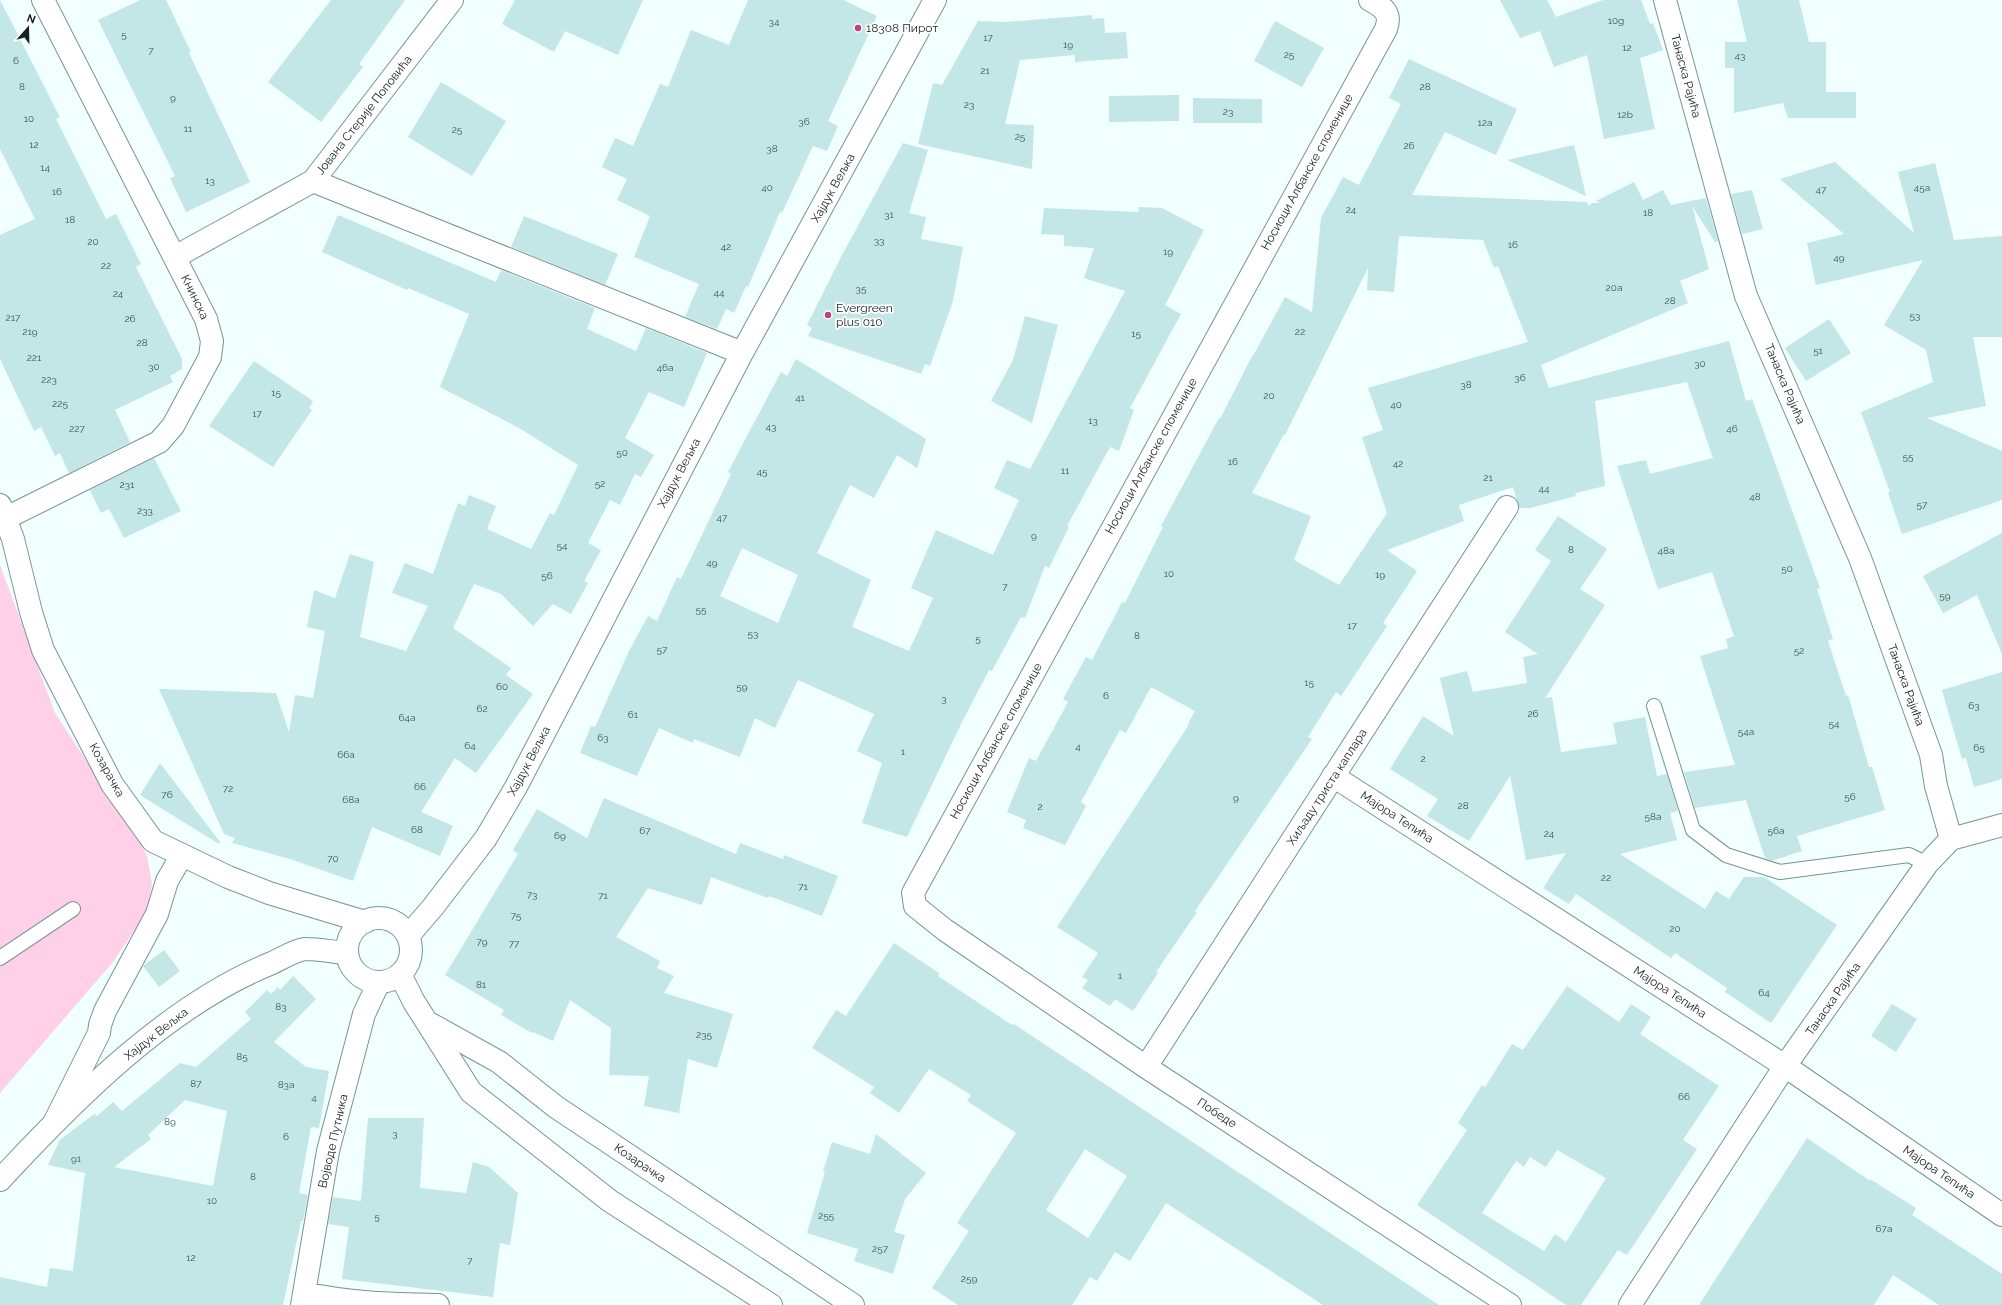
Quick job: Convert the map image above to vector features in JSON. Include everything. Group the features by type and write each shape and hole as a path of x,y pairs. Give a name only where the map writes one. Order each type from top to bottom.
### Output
{"street":[{"name":"Книнска","path":"3,512 159,442 173,426 210,357 212,341 206,319 43,0"},
{"name":"Јована Стерије Поповића","path":"175,257 313,181 452,0"},
{"name":"Хајдук Вељка","path":"408,936 433,907 486,838 516,787 742,353 936,0"},
{"name":"Носиоци Албанске споменице","path":"926,916 915,906 913,893 917,884 1386,29 1388,14 1383,7 1370,0"},
{"name":"Танаска Рајића","path":"1630,1305 1785,1066 1927,864 1951,839 1936,786 1931,755 1860,558 1746,296 1665,0"},
{"path":"313,181 742,353"},
{"name":"Хиљаду триста каплара","path":"1146,1067 1507,507"},
{"name":"Козарачка","path":"3,512 13,539 42,650 112,784 153,841 228,877 269,892 365,922"},
{"name":"Мајора Тепића","path":"1333,776 1785,1066 2002,1215"},
{"path":"1951,839 2002,825"},
{"path":"55,1121 99,1033 105,1010 157,914 167,881 182,855"},
{"name":"Победе","path":"926,916 1146,1067 1510,1305"},
{"path":"374,919 394,922 402,928 408,936 411,946 410,957 407,966 394,979 379,982 369,980 354,970 348,954 348,944 351,935 365,922 374,919"},
{"name":"Хајдук Вељка","path":"0,1180 55,1121 113,1068 175,1018 220,988 259,968 304,949 348,954"},
{"name":"Козарачка","path":"400,974 414,1002 471,1092 610,1201 771,1305"},
{"name":"Војводе Путника","path":"303,1299 328,1150 364,1014 379,982"},
{"name":"Козарачка","path":"427,1022 499,1062 556,1107 853,1305"},
{"path":"303,1299 322,1297 396,1304 438,1305"}],"lane":[{"path":"1654,706 1693,830 1726,855 1780,872 1909,855 1927,864"},
{"path":"0,958 73,909"}],"shaded area":[{"path":"0,565 55,713 140,842 147,856 152,884 147,912 113,962 0,1093"}],"building":[{"path":"0,0 60,117 56,119 106,219 116,214 141,264 136,267 182,359 182,369 170,376 173,382 115,410 130,442 69,473 60,453 55,456 41,427 34,431 0,359 0,235 35,219 0,149"},
{"path":"140,0 166,0 191,52 189,53 250,182 186,212 170,178 175,176 98,20"},
{"path":"331,0 405,0 359,64 363,67 321,122 268,82"},
{"path":"515,0 643,0 618,55 565,31 554,52 502,24"},
{"path":"748,0 843,0 877,16 828,121 838,126 827,151 813,146 782,213 780,212 748,287 746,286 734,313 726,309 717,329 685,317 699,284 634,257 650,216 617,200 627,179 602,167 615,138 633,146 660,84 668,87 691,30 729,45"},
{"path":"1500,0 1547,0 1556,17 1603,0 1641,0 1650,24 1653,23 1663,50 1640,58 1655,129 1604,139 1587,55 1554,67 1540,31 1520,38"},
{"path":"1737,0 1799,0 1809,42 1826,42 1826,92 1856,92 1856,118 1788,118 1783,103 1734,113 1734,68 1725,68 1725,42 1747,42"},
{"path":"1092,15 1092,19 1104,18 1105,33 1126,32 1128,58 1075,62 1075,55 1020,60 1005,124 1034,125 1032,169 918,144 933,83 942,85 978,21 1006,22"},
{"path":"1275,21 1324,48 1302,87 1254,61"},
{"path":"1409,59 1517,109 1496,155 1445,132 1412,195 1587,202 1588,205 1593,203 1601,203 1596,201 1634,182 1643,200 1663,190 1671,205 1706,198 1718,241 1715,242 1692,206 1709,269 1680,281 1688,303 1541,365 1549,388 1729,341 1746,401 1752,399 1820,588 1817,589 1833,639 1828,641 1846,696 1848,695 1869,767 1872,767 1885,810 1797,836 1802,851 1772,861 1765,858 1746,800 1695,808 1684,772 1735,765 1700,656 1728,648 1726,639 1734,636 1712,572 1658,589 1617,466 1646,460 1650,474 1713,458 1687,382 1595,401 1605,486 1575,493 1576,496 1530,508 1519,508 1513,487 1459,505 1464,521 1387,550 1417,571 1383,623 1387,626 1341,696 1336,692 1308,737 1312,739 1195,911 1197,912 1156,972 1158,973 1133,1011 1115,999 1110,1006 1082,988 1088,980 1082,977 1098,953 1057,927 1188,726 1195,711 1151,687 1126,733 1120,730 1081,802 1086,806 1065,845 1023,828 1026,820 1007,812 1029,758 1036,761 1068,702 1063,699 1086,657 1092,660 1122,602 1125,603 1163,527 1161,526 1285,297 1312,312 1321,218 1343,177 1359,185 1401,104 1389,98","holes":["1399,236 1483,240 1494,268 1498,266 1528,342 1368,388 1383,430 1362,437 1387,513 1339,585 1294,560 1311,516 1252,493 1284,434 1285,435 1368,268 1367,290 1394,292"]},
{"path":"441,82 506,121 472,176 408,137"},
{"path":"1179,95 1179,121 1109,122 1109,96"},
{"path":"1193,98 1262,99 1262,123 1193,123"},
{"path":"903,143 928,150 909,213 926,217 921,239 963,247 953,301 930,366 925,364 921,374 808,336 812,328 807,325 841,257"},
{"path":"1574,145 1586,196 1507,160"},
{"path":"1835,162 1914,233 1898,172 1935,163 1954,240 2002,236 2002,337 1973,337 1986,406 1927,418 2002,451 2002,500 1902,534 1888,493 1890,492 1861,412 1933,382 1926,350 1884,325 1923,260 1816,285 1807,243 1844,234 1780,179"},
{"path":"1752,190 1763,229 1742,234 1731,194"},
{"path":"1139,207 1162,208 1204,230 1165,305 1181,314 1130,408 1134,410 1119,451 1110,447 1067,526 1069,527 1049,568 1045,566 1025,618 1021,617 992,671 989,670 961,724 907,837 862,823 882,763 857,751 874,714 798,680 775,728 755,718 740,757 694,739 693,743 659,728 637,776 580,753 591,726 595,727 629,651 648,616 657,621 677,577 681,579 731,474 728,472 781,372 787,376 796,359 926,439 917,468 897,455 874,498 850,485 817,553 871,580 852,627 909,651 933,598 911,588 936,530 993,555 1019,500 994,488 1007,460 1030,469 1125,291 1084,278 1094,248 1064,246 1064,235 1041,234 1044,208 1138,212","holes":["742,548 798,575 778,623 720,596"]},
{"path":"338,215 496,282 501,270 595,308 587,329 636,351 646,328 707,353 684,407 649,392 625,438 654,455 641,477 635,474 620,505 610,500 588,543 601,550 584,581 588,583 571,614 553,604 533,626 501,594 474,584 453,628 511,668 506,675 533,694 476,773 455,758 421,812 453,826 440,856 372,827 353,881 290,859 232,843 235,838 224,834 159,689 276,693 289,732 295,695 313,698 325,631 307,627 314,590 335,598 350,554 374,562 360,637 406,651 428,606 392,593 405,563 433,574 458,503 465,506 469,495 496,506 487,529 531,549 550,513 554,515 578,465 519,428 440,387 469,314 408,288 407,290 322,252"},
{"path":"524,216 618,254 605,285 511,247"},
{"path":"1025,316 1058,325 1032,423 991,401 1013,360"},
{"path":"1829,319 1851,353 1806,381 1785,348"},
{"path":"254,361 313,401 309,408 312,410 273,467 209,426"},
{"path":"154,458 181,511 124,538 109,509 101,513 90,490"},
{"path":"1558,516 1607,549 1580,589 1605,605 1545,698 1552,697 1561,752 1617,744 1613,723 1645,717 1657,776 1667,774 1678,811 1670,813 1677,840 1620,854 1705,909 1716,891 1729,899 1744,877 1764,877 1837,925 1771,1023 1725,992 1727,988 1675,953 1671,958 1576,894 1569,904 1543,888 1566,853 1526,860 1510,776 1469,841 1427,816 1438,799 1390,769 1423,716 1454,736 1440,678 1467,671 1473,692 1527,683 1523,657 1538,654 1505,632 1551,561 1535,550"},
{"path":"2002,533 2002,654 1977,595 1943,613 1923,576"},
{"path":"2002,672 2002,779 1974,787 1966,758 1962,759 1942,690"},
{"path":"160,763 220,842 219,844 140,795"},
{"path":"604,798 736,854 740,843 783,859 784,855 838,876 822,916 769,896 768,898 711,877 702,905 648,888 616,937 660,961 657,968 674,976 664,993 733,1014 717,1068 688,1059 679,1113 644,1106 649,1076 609,1075 611,1028 570,1000 553,1041 533,1032 532,1033 501,1015 504,1010 445,975 518,854 513,850 537,809 587,838"},
{"path":"894,943 939,973 938,976 1012,1025 1014,1024 1439,1305 1323,1305 1166,1203 1130,1261 1115,1252 1097,1281 1090,1277 1072,1305 958,1305 932,1288 969,1231 957,1223 1016,1133 967,1101 971,1095 929,1069 899,1113 870,1093 874,1087 812,1048 836,1010 846,1016","holes":["1085,1149 1127,1176 1088,1238 1046,1210"]},
{"path":"164,950 180,971 159,987 143,966"},
{"path":"293,976 316,999 274,1042 306,1067 329,1071 319,1128 311,1127 299,1193 308,1195 283,1305 0,1305 0,1277 47,1287 50,1268 73,1271 85,1173 48,1165 60,1140 94,1114 97,1116 113,1102 122,1111 180,1063 196,1067 251,1019 245,1012 267,990 271,994 278,987 280,990","holes":["185,1100 227,1111 213,1186 114,1167 151,1139 148,1135"]},
{"path":"1567,986 1619,1022 1631,1004 1651,1017 1640,1034 1719,1086 1683,1140 1697,1149 1627,1255 1618,1250 1581,1305 1566,1305 1417,1205 1467,1130 1458,1123 1482,1085 1485,1087 1512,1044 1523,1050","holes":["1557,1150 1606,1178 1566,1242 1555,1234 1544,1251 1482,1213 1516,1161 1524,1167 1530,1157 1546,1167"]},
{"path":"1892,1004 1917,1019 1896,1052 1871,1036"},
{"path":"368,1118 424,1118 420,1188 466,1193 473,1162 489,1167 518,1193 510,1245 500,1243 493,1297 342,1279 349,1227 328,1224 333,1197 361,1201"},
{"path":"876,1134 926,1173 905,1199 894,1232 905,1235 893,1274 854,1261 858,1249 807,1233 832,1142 870,1154"},
{"path":"1807,1138 1870,1181 1870,1179 1916,1208 1912,1215 2002,1274 2002,1305 1939,1305 1893,1275 1874,1305 1699,1305"}],"place":[{"name":"18308 Пирот","path":"858,28"},
{"name":"Evergreen plus 010","path":"828,315"}]}
